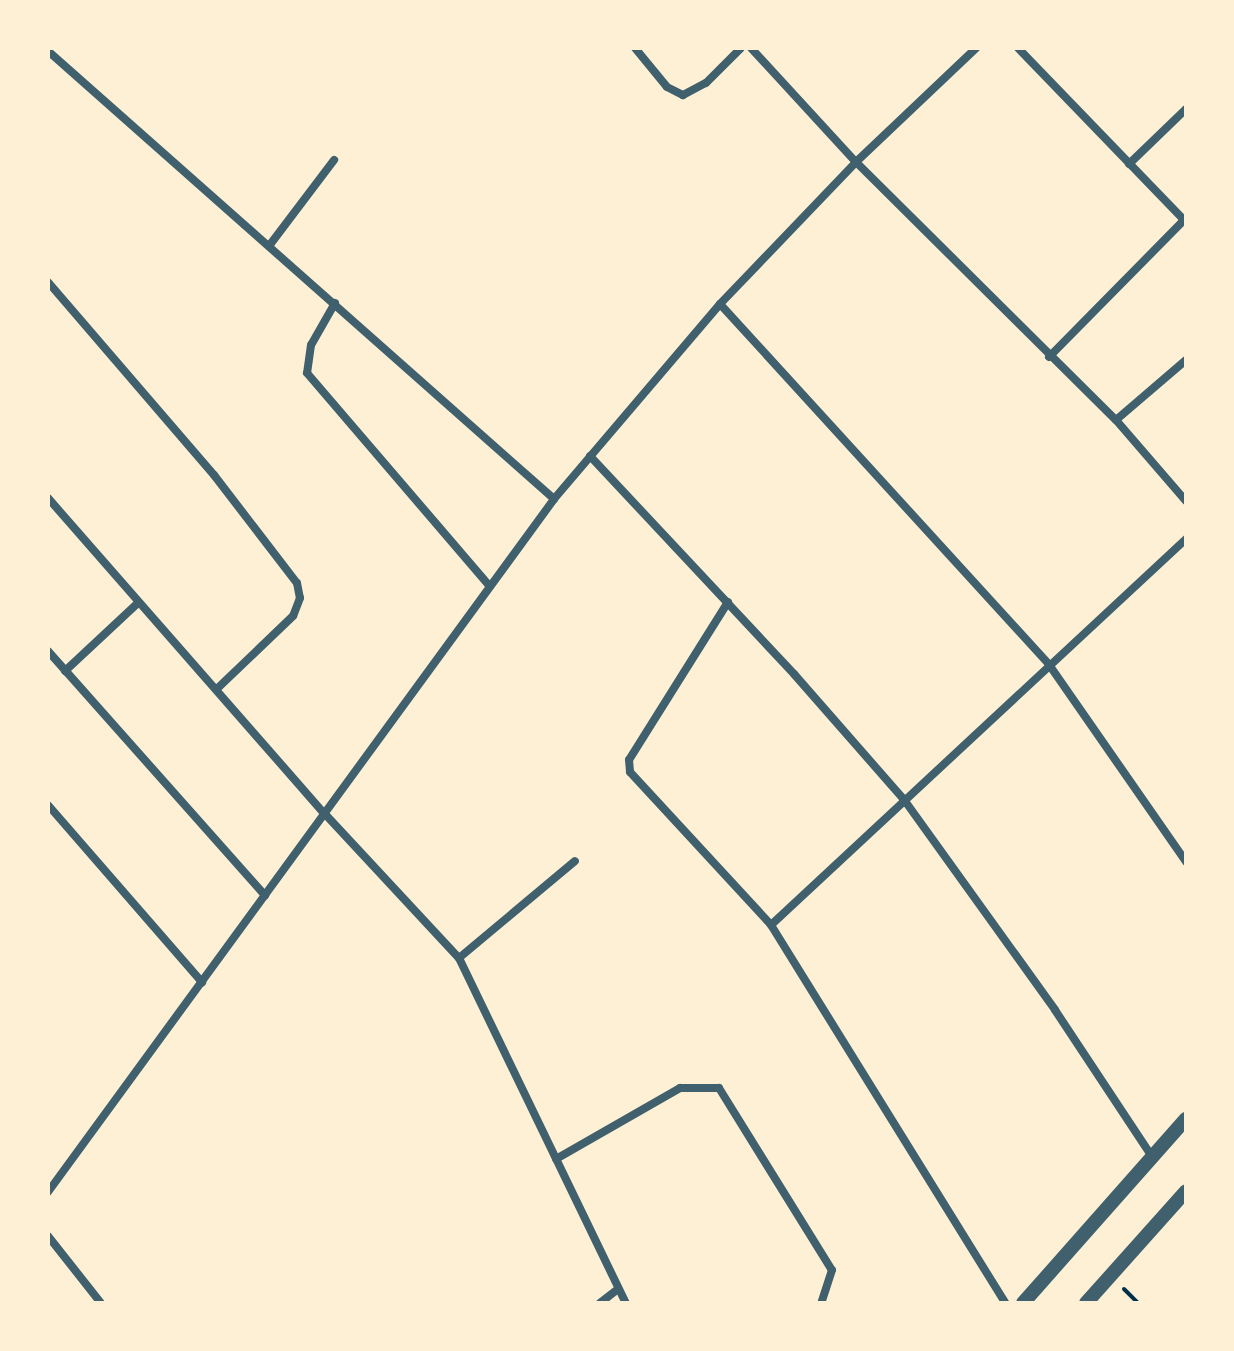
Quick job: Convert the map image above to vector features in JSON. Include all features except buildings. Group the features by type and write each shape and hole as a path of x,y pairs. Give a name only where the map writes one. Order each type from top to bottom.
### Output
{"street":[{"path":"635,48 667,87 683,95 706,83 741,48"},
{"path":"751,48 856,162 1049,357 1116,420 1186,501"},
{"path":"48,1192 325,814 488,584 554,499 720,304 856,162 976,48"},
{"path":"1018,48 1185,219 1049,357"},
{"path":"48,51 554,499"},
{"path":"1129,164 1184,114"},
{"path":"269,246 334,160"},
{"path":"48,282 214,475 297,583 300,598 293,616 218,688"},
{"path":"335,303 311,345 307,373 488,584"},
{"path":"720,304 1050,666 1186,862"},
{"path":"1116,420 1186,360"},
{"path":"590,456 728,602 905,801 1047,997 1153,1158"},
{"path":"48,498 138,603 218,688 325,814 459,958 626,1303"},
{"path":"771,925 1186,539"},
{"path":"728,602 628,764 638,783 771,925 1005,1303"},
{"path":"65,671 138,603"},
{"path":"48,651 265,895"},
{"path":"48,805 202,982"},
{"path":"459,958 575,861"},
{"path":"556,1159 680,1088 719,1088 832,1270 821,1303"},
{"path":"1023,1303 1186,1119"},
{"path":"1086,1303 1186,1191"},
{"path":"48,1236 101,1303"},
{"path":"600,1303 618,1289"}]}
